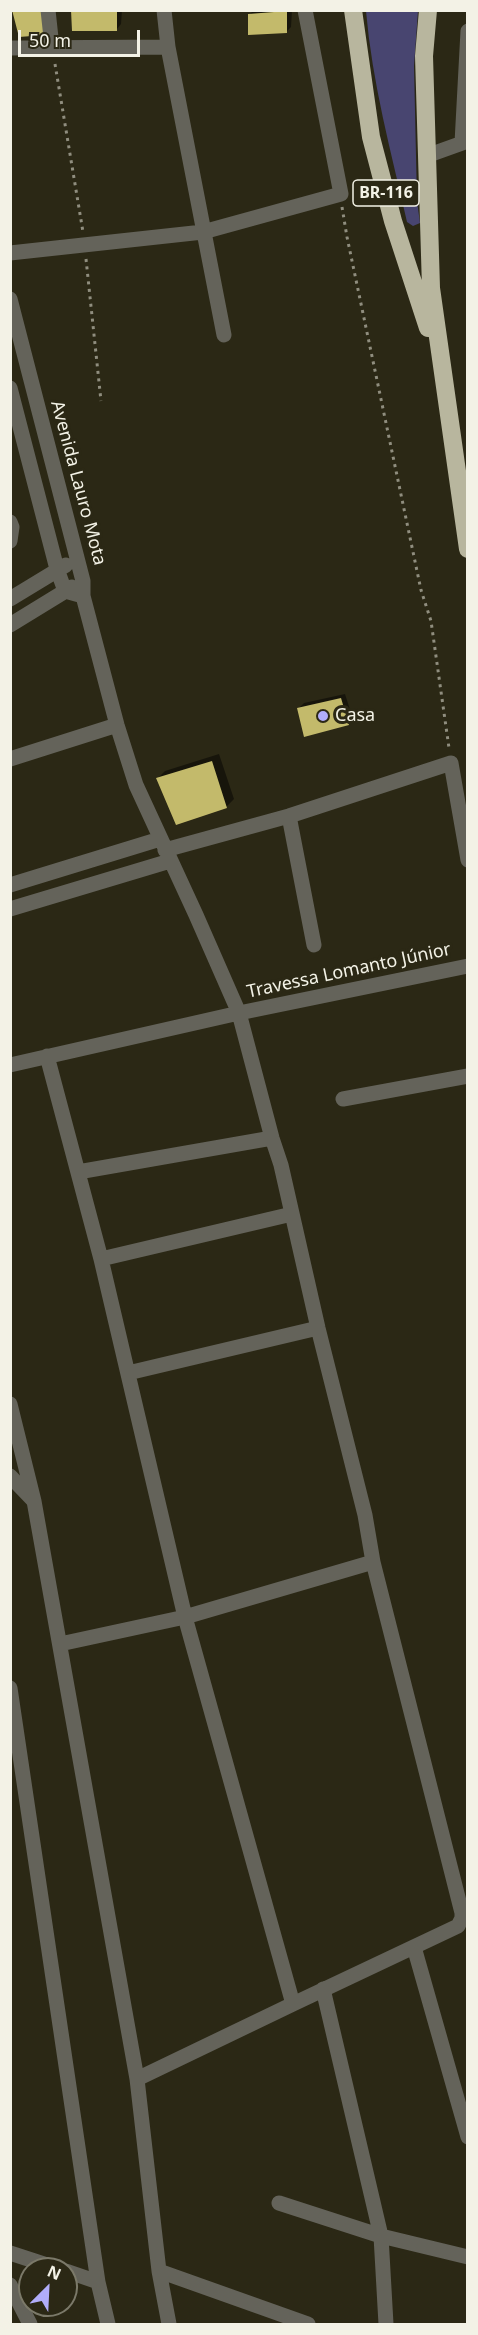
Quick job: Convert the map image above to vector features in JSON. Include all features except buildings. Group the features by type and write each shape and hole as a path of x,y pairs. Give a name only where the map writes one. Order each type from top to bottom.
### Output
{"highway":[{"name":"BR-116","path":"353,10 371,137 393,221 441,370"},
{"name":"BR-116","path":"428,10 424,56 429,155 431,288 468,549"},
{"path":"393,221 410,236 420,235 429,218"}],"street":[{"path":"48,10 52,47"},
{"path":"164,10 168,47 202,232 224,335"},
{"path":"10,254 202,232 340,194 305,10"},
{"path":"429,155 465,142 468,31"},
{"path":"10,48 168,47"},
{"name":"Avenida Lauro Mota","path":"12,308 117,725 136,785 239,1013 281,1165 318,1328 365,1515 373,1562 462,1913 458,1926 137,2079"},
{"path":"10,388 57,569 65,591"},
{"path":"10,522 11,541"},
{"path":"10,599 57,569 77,560"},
{"path":"10,625 65,591 83,588"},
{"path":"10,759 117,725"},
{"path":"10,885 165,850 290,816 451,763 468,860"},
{"path":"290,816 314,945"},
{"path":"10,909 165,850"},
{"name":"Travessa Lomanto Júnior","path":"10,1065 239,1013 468,966"},
{"path":"47,1056 101,1259 185,1617 293,2004"},
{"path":"343,1099 468,1076"},
{"path":"78,1172 272,1138"},
{"path":"101,1259 292,1214"},
{"path":"128,1373 318,1328"},
{"path":"10,1404 34,1501 137,2079 159,2271 169,2325"},
{"path":"10,1476 34,1501"},
{"path":"60,1644 185,1617 373,1562"},
{"path":"10,1688 98,2282 108,2325"},
{"path":"414,1947 468,2137"},
{"path":"323,1989 381,2236 386,2325"},
{"path":"279,2203 381,2236 468,2257"},
{"path":"159,2271 308,2325"},
{"path":"78,2275 98,2282"},
{"path":"10,2286 30,2325"}],"path":[{"path":"52,47 85,245 101,401"},
{"path":"340,194 347,237 422,590 431,621 451,763"}],"shaded area":[{"path":"366,11 418,11 414,66 417,201 420,223 413,226 407,222 383,117"}],"place":[{"name":"Casa","path":"323,716"}]}
